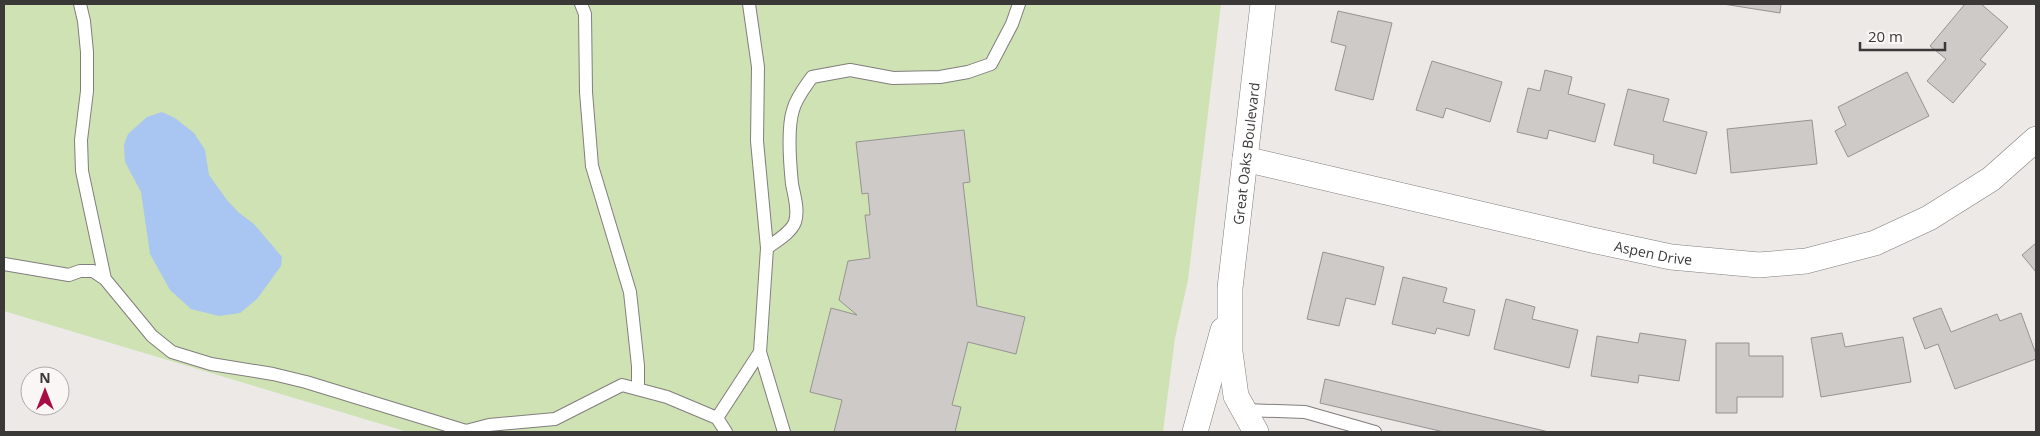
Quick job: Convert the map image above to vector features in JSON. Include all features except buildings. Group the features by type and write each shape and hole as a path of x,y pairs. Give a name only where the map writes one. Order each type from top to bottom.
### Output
{"street":[{"name":"Great Oaks Boulevard","path":"1256,432 1236,396 1230,352 1230,288 1264,4"},
{"name":"Aspen Drive","path":"1245,160 1662,255 1759,265 1806,261 1875,243 1929,218 1991,179 2036,139"},
{"name":"Great Oaks Boulevard","path":"1195,432 1230,303"}],"lane":[{"path":"80,4 84,21 87,52 87,91 81,140 82,171 105,279"},
{"path":"581,4 585,14 586,92 592,166 630,292 638,366 638,389"},
{"path":"749,4 758,67 757,140 767,248 760,352 784,432"},
{"path":"767,248 795,223 797,213 790,146 792,110 802,90 812,77 850,70 893,78 940,77 968,72 991,64 1012,24 1019,4"},
{"path":"4,264 68,275 80,271 93,271 105,279 152,336 172,352 211,364 273,374 306,382 466,431 489,425 555,419 622,385 667,397 717,418 726,432"},
{"path":"717,418 760,352"},
{"path":"1244,410 1305,412 1375,432"}],"green space":[{"path":"4,4 1221,4 1188,280 1175,338 1163,432 408,432 4,311"}],"water":[{"path":"162,112 175,118 194,133 205,150 209,175 227,200 238,212 254,224 282,257 281,266 257,299 240,313 219,316 191,309 170,290 150,254 141,192 125,162 124,145 128,134 147,117"}]}
